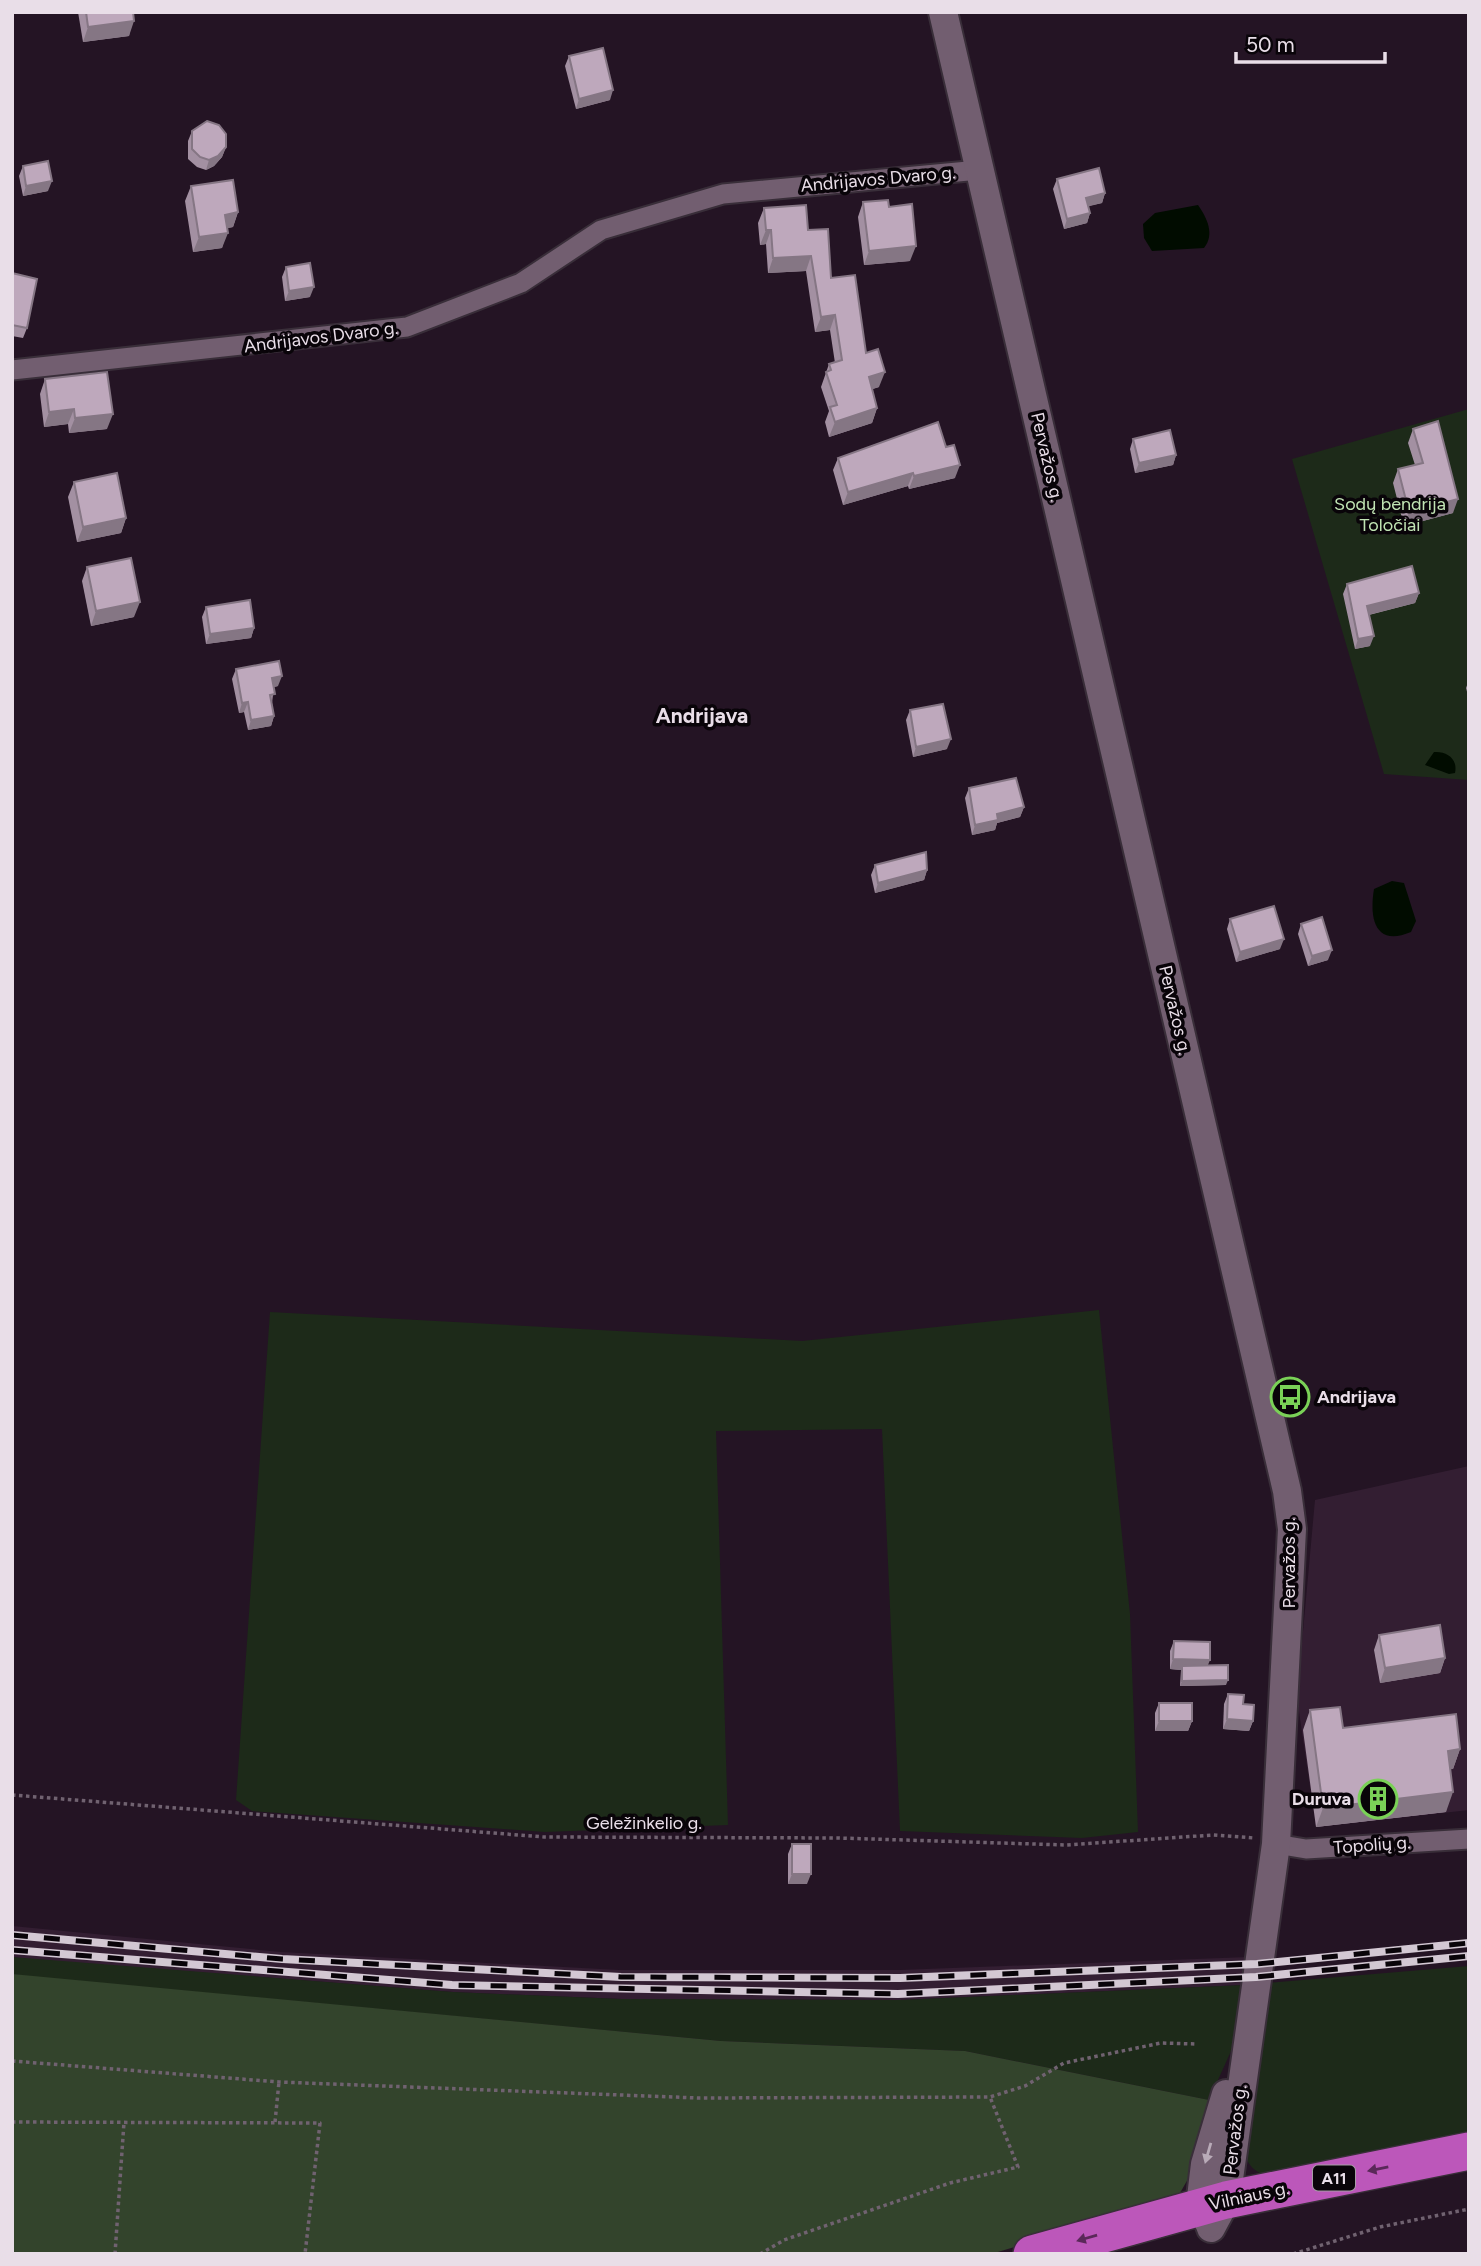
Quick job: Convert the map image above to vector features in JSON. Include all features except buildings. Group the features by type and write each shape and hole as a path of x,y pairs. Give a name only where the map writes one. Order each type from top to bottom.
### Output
{"highway":[{"name":"Vilniaus g.","path":"1032,2254 1469,2151"},
{"name":"Vilniaus g.","path":"1116,2254 1213,2211 1469,2174"}],"main road":[{"name":"Pervažos g.","path":"943,12 1287,1491 1292,1528 1291,1592 1276,1844 1251,2018 1205,2164 1213,2211"}],"street":[{"name":"Andrijavos Dvaro g.","path":"12,370 407,327 520,284 601,230 723,194 979,170"},
{"name":"Topolių g.","path":"1276,1844 1306,1849 1469,1839"}],"path":[{"name":"Geležinkelio g.","path":"12,1795 544,1837 839,1838 1066,1845 1213,1835 1246,1836 1276,1844"},
{"path":"12,2061 279,2082 699,2098 990,2096 1025,2086 1064,2063 1161,2043 1196,2044"},
{"path":"275,2122 279,2082"},
{"path":"760,2254 783,2240 950,2183 1018,2166 990,2096"},
{"path":"12,2122 320,2123 305,2254"},
{"path":"114,2254 124,2122"},
{"path":"1293,2254 1380,2227 1469,2209"}],"shaded area":[{"path":"1198,205 1207,221 1209,232 1204,248 1152,251 1144,238 1143,224 1155,213"},
{"path":"1434,752 1443,753 1453,760 1455,773 1449,774 1425,765"},
{"path":"1392,881 1404,883 1416,921 1411,932 1399,936 1382,933 1374,920 1374,889"},
{"name":"Duruva","path":"1469,1466 1469,1810 1316,1827 1297,1698 1315,1500"},
{"path":"12,1926 281,1952 619,1970 900,1970 1249,1957 1245,1985 900,2000 621,1999 453,1992 26,1959 12,1957"}],"green space":[{"name":"Sodų bendrija Toločiai","path":"1469,409 1469,780 1384,774 1292,459"},
{"path":"1099,1310 1130,1614 1138,1832 1082,1838 900,1831 882,1429 716,1431 728,1825 545,1832 252,1811 236,1800 270,1312 802,1341"},
{"path":"12,1957 453,1992 621,1999 900,2000 1245,1985 1240,2031 1209,2100 965,2051 721,2041 26,1976 12,1974"},
{"path":"1469,1966 1469,2144 1267,2176 1250,2165 1244,2147 1266,2029 1261,2025 1267,1983"},
{"path":"12,1974 721,2041 965,2051 1209,2100 1192,2172 1180,2193 1161,2203 991,2254 12,2254"}],"railway":[{"path":"12,1935 282,1959 621,1977 900,1978 1257,1964 1469,1943"},
{"path":"12,1950 452,1985 898,1994 1256,1977 1469,1956"}],"place":[{"name":"Andrijava","path":"1290,1397"},
{"name":"Duruva","path":"1378,1799"}],"district":[{"name":"Andrijava","path":"702,716"}]}
